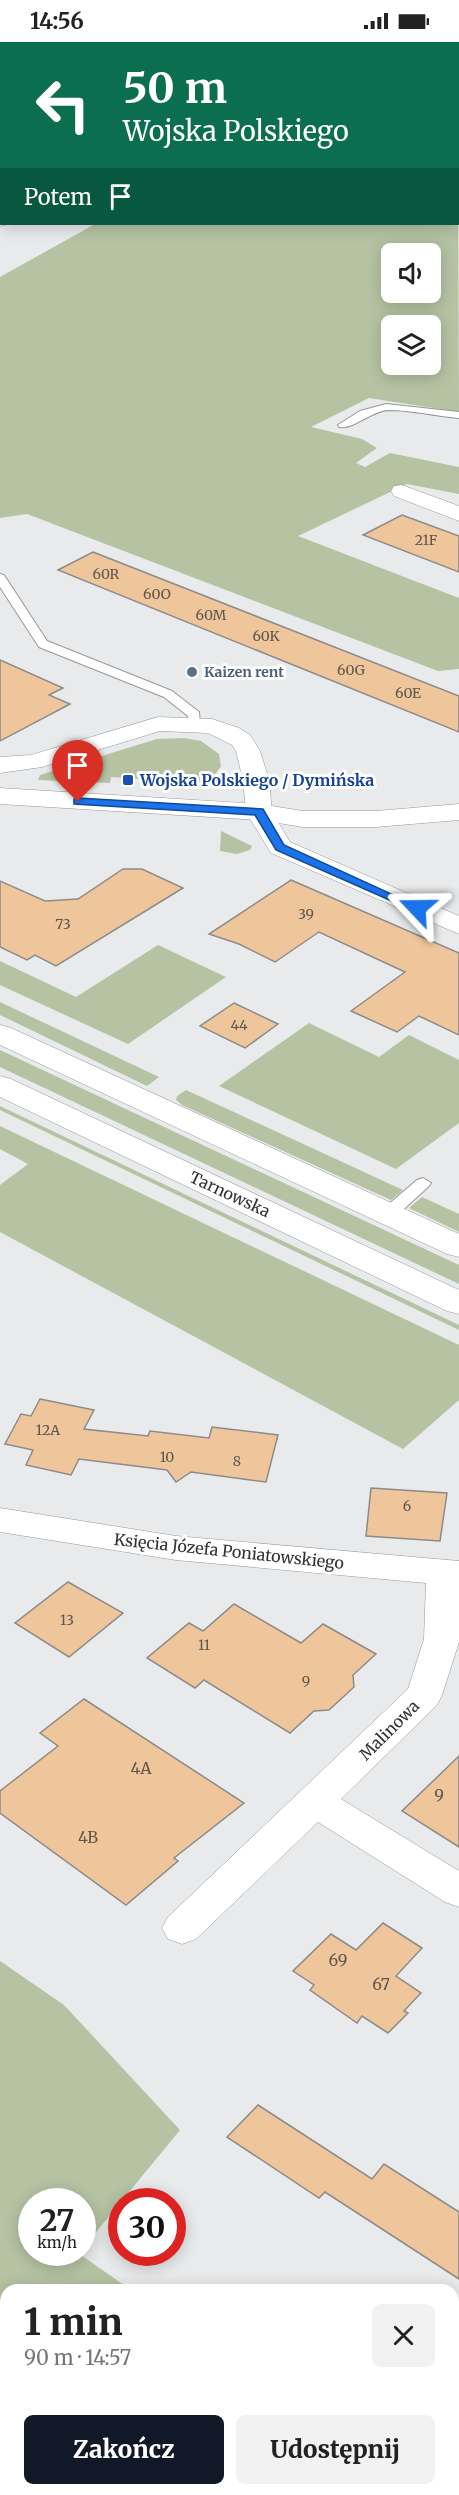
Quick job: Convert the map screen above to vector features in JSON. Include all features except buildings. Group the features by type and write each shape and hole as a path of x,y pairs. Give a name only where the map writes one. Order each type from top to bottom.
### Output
{"main road":[{"path":"8,798 259,812 303,819 333,820 459,812"},
{"path":"0,1034 459,1247"},
{"name":"Tarnowska","path":"0,1085 459,1303"}],"street":[{"path":"402,491 459,514"},
{"path":"0,765 33,762 158,724 212,726 231,733 241,740 248,751 256,780 259,812 280,847 459,926"},
{"name":"Księcia Józefa Poniatowskiego","path":"0,1520 176,1548 452,1574"},
{"name":"Malinowa","path":"183,1928 424,1695 442,1639 452,1574"},
{"path":"315,1801 459,1891"}],"lane":[{"path":"343,425 373,410 386,407 459,415"},
{"path":"0,578 43,644 168,694 191,711 194,715 194,724"},
{"path":"388,1214 423,1183"}],"green space":[{"path":"93,225 458,225 459,412 369,398 311,427 362,439 377,448 356,463 365,467 390,453 459,467 459,494 407,484 298,536 459,598 459,669 438,671 27,514 0,518 0,277"},
{"path":"184,738 201,741 219,754 221,766 212,779 188,786 144,784 144,779 111,777 110,783 38,780 40,775 157,739"},
{"path":"221,831 252,846 250,850 237,854 220,851"},
{"path":"158,945 226,977 128,1044 0,985 0,961 76,997"},
{"path":"0,1002 159,1077 147,1086 0,1015"},
{"path":"309,1023 379,1057 409,1035 459,1060 459,1123 396,1169 219,1086"},
{"path":"0,1050 459,1265 459,1284 0,1067"},
{"path":"186,1090 403,1190 391,1200 182,1105 176,1100 177,1096"},
{"path":"0,1106 459,1325 459,1330 0,1110"},
{"path":"0,1126 459,1345 459,1400 403,1449 0,1232 0,1185 28,1164 0,1149"},
{"path":"422,1197 459,1214 459,1232 409,1208"},
{"path":"0,1961 64,2005 180,2130 132,2188 108,2188 108,2218 96,2232 96,2188 18,2188 18,2266 96,2266 122,2284 0,2284"}],"place":[{"name":"Kaizen rent","path":"192,672"},
{"name":"Wojska Polskiego / Dymińska","path":"128,780"}],"route":[{"path":"78,802 259,812 280,847 417,908"}]}
